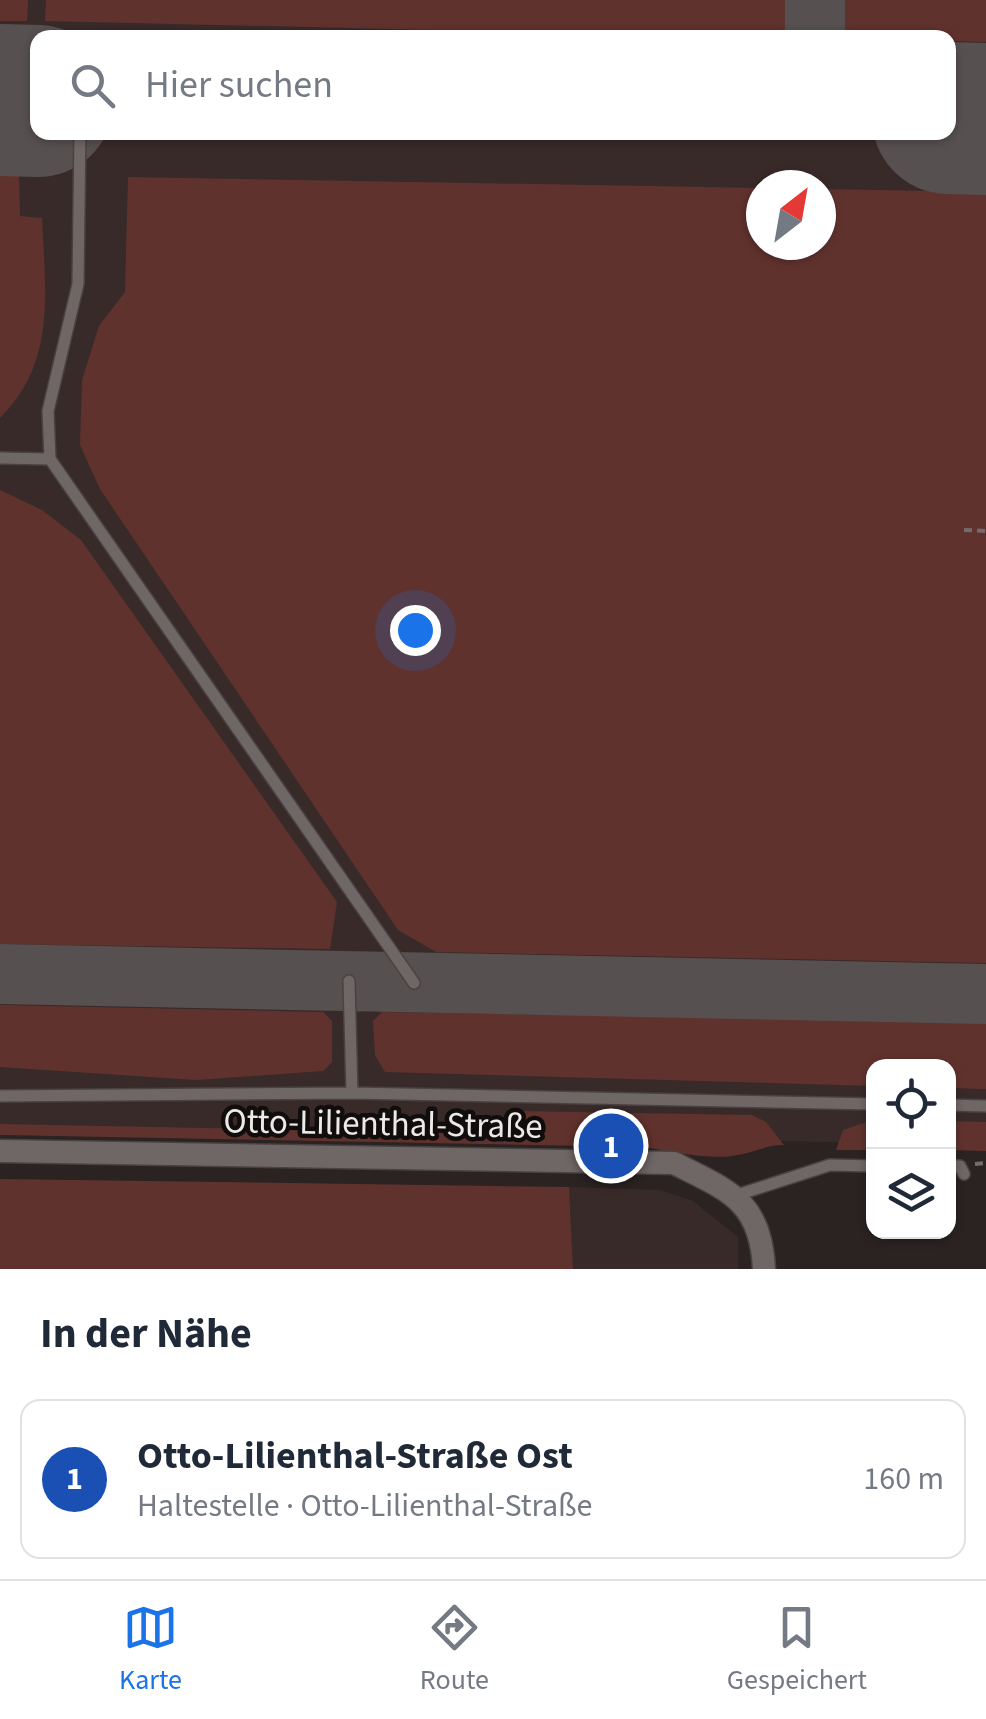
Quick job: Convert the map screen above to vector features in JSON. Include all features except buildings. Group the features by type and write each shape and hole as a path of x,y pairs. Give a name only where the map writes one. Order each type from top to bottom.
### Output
{"street":[{"name":"Otto-Lilienthal-Straße","path":"0,1151 674,1164 737,1195"},
{"path":"737,1195 763,1243 764,1269"}],"lane":[{"path":"80,140 78,284 48,411 50,459 414,983"},
{"path":"0,458 50,459"},
{"path":"349,981 352,1093"},
{"path":"0,1096 352,1093 866,1104"},
{"path":"956,1105 986,1106"},
{"path":"737,1195 830,1166 866,1166"},
{"path":"956,1166 964,1174"}],"path":[{"path":"964,530 986,531"}],"shaded area":[{"path":"0,0 986,0 986,1145 956,1144 956,1059 866,1059 866,1143 0,1125"},
{"path":"0,0 28,0 27,21 0,21"},
{"path":"46,0 795,0 794,30 431,30 45,21"},
{"path":"816,0 986,0 986,42 956,41 956,30 819,30"},
{"path":"0,172 19,173 20,216 42,218 45,299 44,324 31,373 0,418"},
{"path":"128,177 746,188 746,260 836,260 836,189 986,192 986,963 436,952 398,930 100,489 80,445 82,380 99,326 125,292"},
{"path":"0,490 42,510 81,540 337,902 330,949 0,944"},
{"path":"0,1005 323,1012 332,1021 332,1062 323,1071 196,1080 0,1067"},
{"path":"382,1012 986,1021 986,1089 956,1088 956,1059 866,1059 866,1086 385,1072 375,1055 373,1021"},
{"path":"516,1111 752,1115 766,1122 784,1145 715,1157 642,1147 0,1135 0,1124 518,1134"},
{"path":"956,1121 986,1122 986,1151 956,1150"},
{"path":"866,1122 866,1150 836,1150 843,1130"},
{"path":"0,1179 569,1187 573,1269 0,1269"},
{"path":"569,1187 660,1190 693,1201 738,1237 738,1269 573,1269"}],"taxiway":[{"path":"815,0 815,30"},
{"path":"0,974 986,994"}],"runway":[{"path":"0,100 30,101"},
{"path":"956,118 986,119"}],"place":[{"name":"Otto-Lilienthal-Straße Ost","path":"611,1146"}]}
